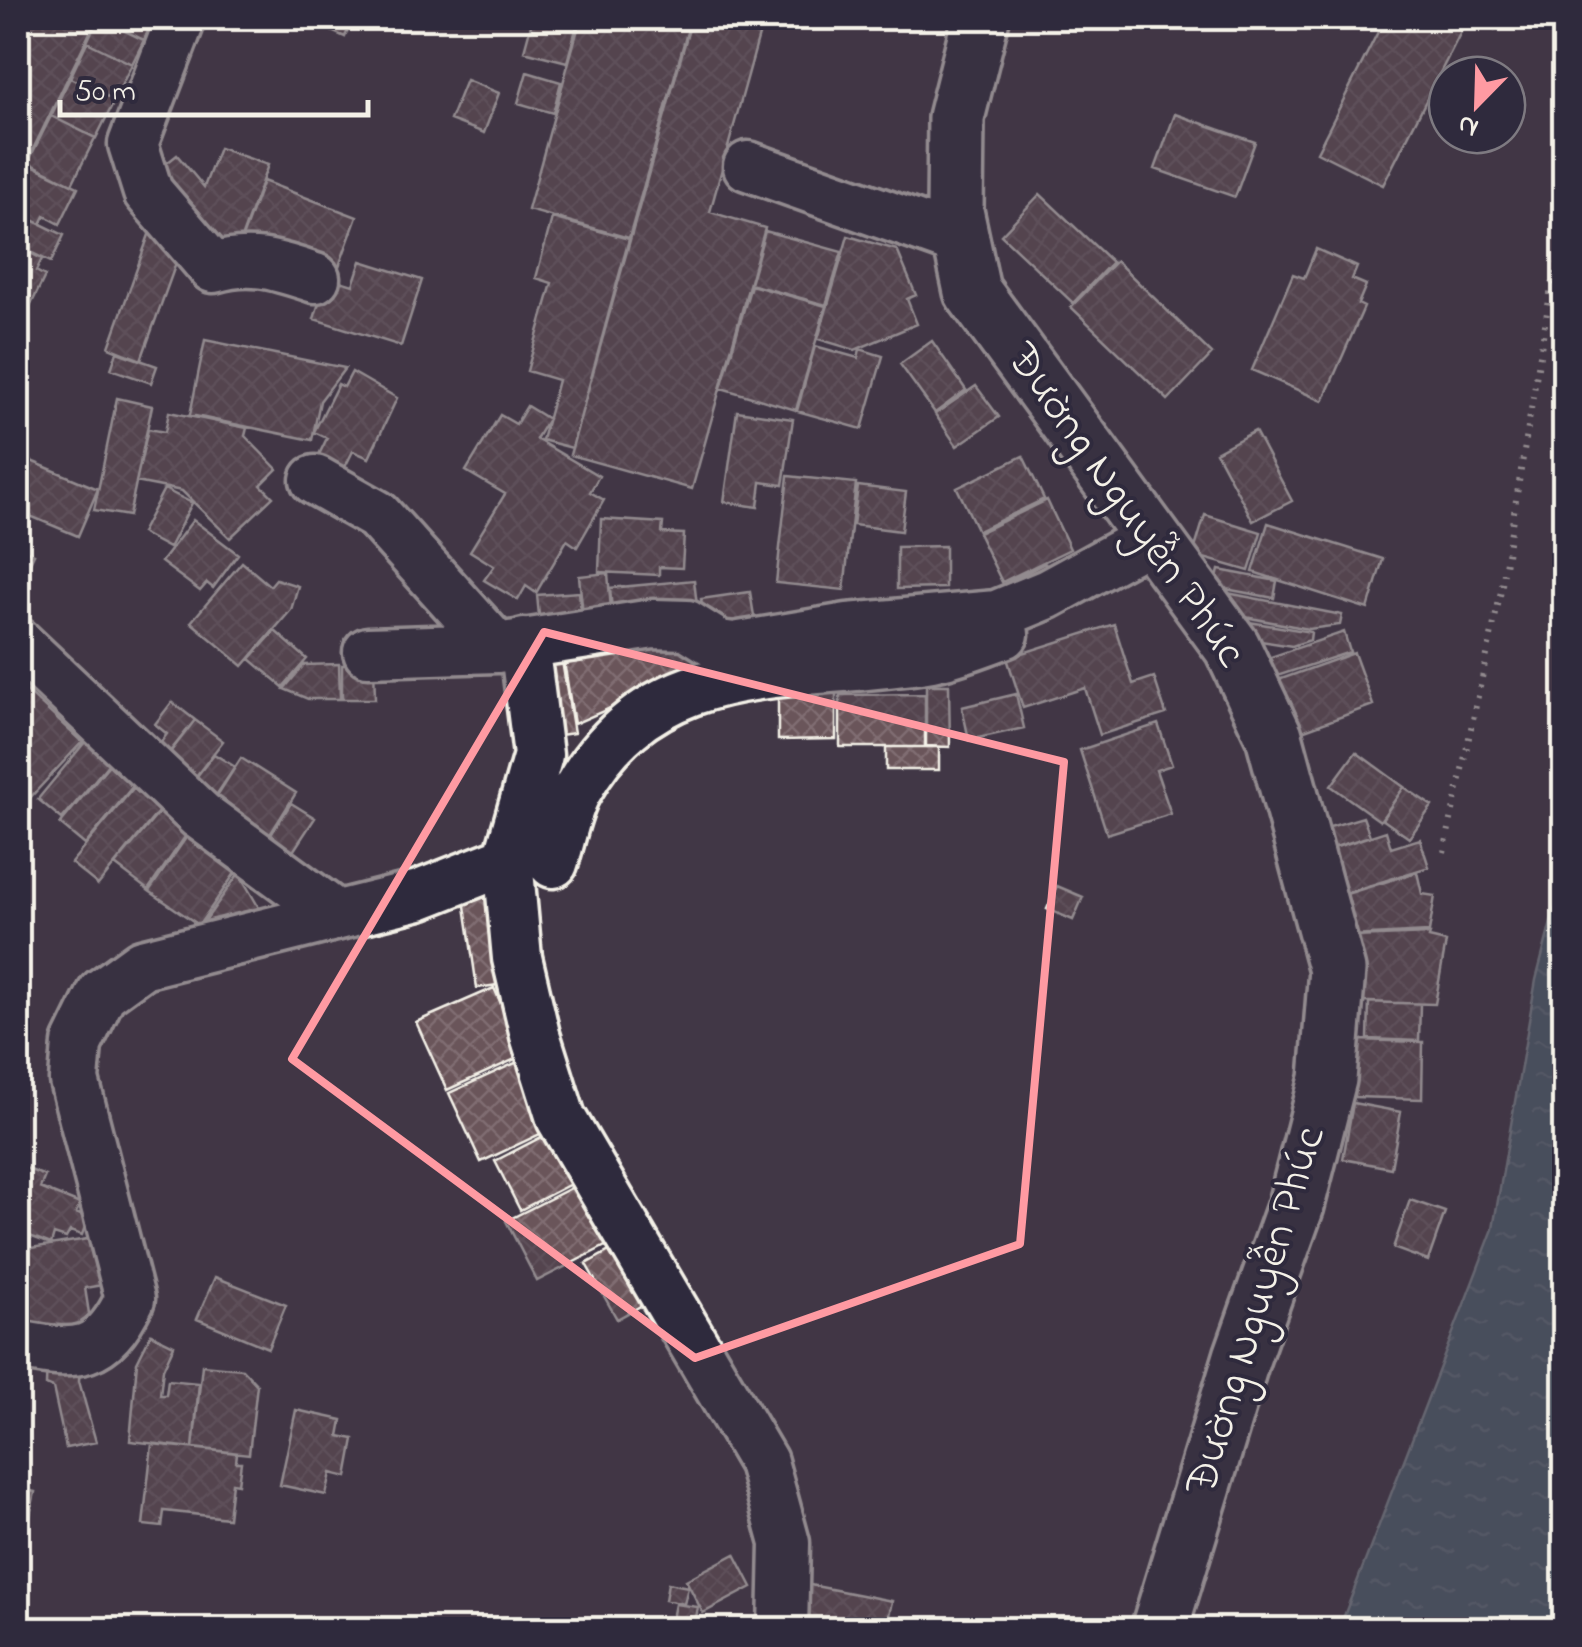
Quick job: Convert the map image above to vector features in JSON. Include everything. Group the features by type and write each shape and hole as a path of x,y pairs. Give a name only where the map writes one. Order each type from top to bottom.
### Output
{"main road":[{"name":"Đường Nguyễn Phúc","path":"982,18 956,118 956,212 972,291 1232,648 1274,736 1337,970 1328,1079 1296,1205 1242,1357 1160,1630"}],"street":[{"path":"181,18 133,144 148,192 213,268 236,260 264,261 315,278"},
{"path":"748,166 962,242"},
{"path":"315,480 377,515 510,646 538,755 531,861 517,958 561,1118 763,1462 785,1543 783,1630"},
{"path":"368,652 510,646 654,624 687,626 719,645 734,647 848,628 997,615 1162,547"},
{"path":"18,1346 58,1352 95,1348 114,1332 130,1299 74,1080 78,1044 102,993 142,964 419,895 531,861 621,731 680,692 749,673 932,657 1049,620 1162,547"},
{"path":"18,643 200,816 336,916"}],"path":[{"path":"1444,852 1501,592 1551,288 1564,245"}],"highlighted area":[{"path":"544,632 1064,762 1020,1244 695,1358 292,1059"}],"water":[{"path":"1564,872 1564,1629 1339,1629 1493,1229 1536,980"}],"building":[{"path":"27,18 97,18 18,180 18,37"},
{"path":"98,18 144,40 132,64 87,42"},
{"path":"99,18 155,18 144,40"},
{"path":"324,18 353,18 345,37 320,26"},
{"path":"533,18 579,18 567,62 524,51"},
{"path":"581,18 691,18 629,238 528,210"},
{"path":"692,18 763,21 710,212 765,228 692,489 570,455"},
{"path":"1385,18 1468,18 1449,55 1427,55 1427,99 1383,185 1317,152"},
{"path":"1473,18 1502,18 1495,30"},
{"path":"87,42 132,64 114,100 70,78"},
{"path":"527,72 561,82 553,113 518,103"},
{"path":"70,78 115,100 96,138 51,116"},
{"path":"466,80 499,93 484,133 450,120"},
{"path":"1175,114 1255,142 1235,197 1155,169"},
{"path":"51,116 95,138 72,184 28,162"},
{"path":"219,148 268,165 235,255 148,178 177,155 204,187"},
{"path":"28,163 78,187 60,224 45,216 41,224 18,212 18,185"},
{"path":"263,181 357,217 338,269 324,274 240,243"},
{"path":"1040,194 1112,262 1073,303 1001,235"},
{"path":"18,213 64,235 51,262 18,246"},
{"path":"552,218 629,239 572,448 542,440 558,380 527,371 552,283 536,278"},
{"path":"151,229 184,241 141,360 109,347"},
{"path":"765,231 842,252 826,305 750,284"},
{"path":"848,236 897,250 916,295 907,299 917,324 855,350 818,339"},
{"path":"18,247 42,259 36,271 45,276 26,315 18,311"},
{"path":"1316,249 1357,267 1352,279 1366,285 1358,304 1364,307 1323,401 1252,370 1293,274 1304,278"},
{"path":"361,261 422,280 401,346 314,319 327,277 353,285"},
{"path":"1116,261 1212,354 1168,400 1071,307"},
{"path":"751,285 826,306 796,410 721,388"},
{"path":"205,340 345,368 320,401 312,440 190,415"},
{"path":"932,341 966,390 935,413 900,364"},
{"path":"815,346 858,358 860,349 883,356 862,429 797,411"},
{"path":"117,352 157,366 151,383 111,369"},
{"path":"352,372 397,398 369,458 353,451 339,479 313,467 327,438 314,432 338,384 344,387"},
{"path":"976,386 999,417 957,446 935,414"},
{"path":"117,398 152,406 129,516 94,510"},
{"path":"527,406 548,419 536,439 599,476 590,492 604,500 577,547 567,540 536,593 526,586 518,600 484,580 494,566 470,551 505,494 466,471 500,415 516,424"},
{"path":"737,411 793,419 783,485 761,482 758,507 724,502"},
{"path":"169,412 247,428 245,436 277,469 261,485 273,497 230,538 182,491 136,482 148,429 165,432"},
{"path":"1255,431 1292,501 1253,521 1216,452"},
{"path":"1023,456 1044,499 978,531 957,488"},
{"path":"24,458 98,489 78,536 18,511 18,474"},
{"path":"788,476 856,483 844,590 776,583"},
{"path":"858,486 906,492 901,531 853,525"},
{"path":"164,489 192,503 169,548 141,533"},
{"path":"1047,500 1070,549 1002,582 978,533"},
{"path":"1205,515 1261,532 1249,571 1193,555"},
{"path":"601,519 663,523 662,533 684,534 682,568 659,567 659,575 599,572"},
{"path":"193,520 238,554 213,588 207,583 200,591 161,562"},
{"path":"1268,523 1383,559 1368,609 1253,572"},
{"path":"945,546 945,588 897,589 897,547"},
{"path":"18,547 34,554 18,589"},
{"path":"242,562 270,586 276,579 298,586 291,610 243,666 191,622"},
{"path":"1045,563 1051,577 1010,598 1004,584"},
{"path":"1219,570 1277,581 1274,598 1215,587"},
{"path":"608,573 612,622 584,625 579,576"},
{"path":"694,580 698,614 613,621 610,588"},
{"path":"1217,591 1342,615 1340,625 1309,629 1213,611"},
{"path":"579,592 582,622 540,626 537,595"},
{"path":"750,592 756,628 706,635 701,599"},
{"path":"1231,619 1311,632 1310,640 1292,646 1229,636"},
{"path":"1114,624 1133,684 1154,677 1166,714 1100,735 1085,688 1023,708 1007,658"},
{"path":"683,629 722,659 574,724 561,643"},
{"path":"275,631 307,659 283,687 250,659"},
{"path":"1344,632 1350,652 1262,681 1256,662"},
{"path":"559,643 574,733 547,737 533,647"},
{"path":"1354,653 1373,705 1286,737 1267,684"},
{"path":"339,664 340,699 308,699 284,689 304,665"},
{"path":"342,665 374,665 375,699 342,699"},
{"path":"18,683 82,742 28,800 18,790"},
{"path":"926,685 949,685 950,747 926,746"},
{"path":"778,691 836,691 836,739 778,740"},
{"path":"925,694 925,747 840,747 840,695"},
{"path":"1016,694 1024,728 969,740 962,707"},
{"path":"172,702 195,720 157,768 147,761 167,734 155,724"},
{"path":"195,720 223,741 183,793 155,772"},
{"path":"1158,724 1172,765 1156,770 1171,814 1107,834 1080,750"},
{"path":"90,736 115,756 62,819 38,799"},
{"path":"886,747 939,747 939,770 886,770"},
{"path":"1356,752 1404,787 1380,821 1331,786"},
{"path":"214,754 235,767 207,809 184,793"},
{"path":"241,758 296,793 261,849 206,813"},
{"path":"112,761 137,781 85,845 60,824"},
{"path":"140,780 167,801 98,885 71,863"},
{"path":"1404,787 1432,806 1409,838 1382,819"},
{"path":"168,802 194,824 148,890 115,865"},
{"path":"291,803 315,818 290,856 267,841"},
{"path":"1363,817 1370,836 1332,848 1326,828"},
{"path":"1386,831 1391,848 1420,839 1429,867 1336,896 1321,852"},
{"path":"190,832 240,866 199,925 149,891"},
{"path":"1417,872 1422,894 1435,896 1429,932 1352,936 1343,895"},
{"path":"239,873 262,913 202,925"},
{"path":"1057,886 1083,897 1073,920 1047,909"},
{"path":"498,894 511,983 477,988 464,899"},
{"path":"1430,934 1429,938 1446,942 1435,1004 1360,1002 1352,937"},
{"path":"494,988 524,1055 447,1090 416,1022"},
{"path":"1369,1002 1420,1004 1419,1041 1368,1039"},
{"path":"1356,1040 1423,1042 1422,1099 1355,1097"},
{"path":"522,1060 553,1128 481,1162 449,1093"},
{"path":"1353,1103 1401,1112 1391,1168 1343,1159"},
{"path":"559,1128 584,1177 520,1210 495,1161"},
{"path":"18,1165 45,1176 40,1188 80,1204 76,1213 88,1218 82,1235 70,1231 66,1238 54,1234 51,1244 27,1235 23,1247 18,1244"},
{"path":"587,1180 617,1240 537,1281 506,1221"},
{"path":"1410,1200 1445,1212 1428,1261 1393,1248"},
{"path":"94,1238 102,1285 85,1288 91,1326 22,1337 18,1327 18,1250"},
{"path":"622,1244 653,1299 617,1319 586,1264"},
{"path":"215,1277 286,1305 268,1348 197,1319"},
{"path":"151,1334 174,1345 163,1369 160,1395 166,1395 168,1380 199,1383 193,1448 130,1441 137,1362"},
{"path":"47,1360 80,1362 79,1381 96,1442 66,1448 53,1388 46,1385"},
{"path":"202,1365 242,1369 257,1385 249,1454 193,1448"},
{"path":"296,1410 342,1420 339,1436 354,1439 347,1477 331,1473 326,1495 280,1485"},
{"path":"152,1444 237,1453 236,1462 241,1462 238,1484 232,1483 228,1518 164,1511 162,1527 143,1525"},
{"path":"18,1488 35,1492 24,1543 18,1542"},
{"path":"735,1554 752,1587 703,1613 686,1580"},
{"path":"668,1583 688,1587 684,1604 665,1600"},
{"path":"800,1583 892,1601 886,1630 791,1630"},
{"path":"675,1604 698,1607 695,1623 672,1619"}]}
